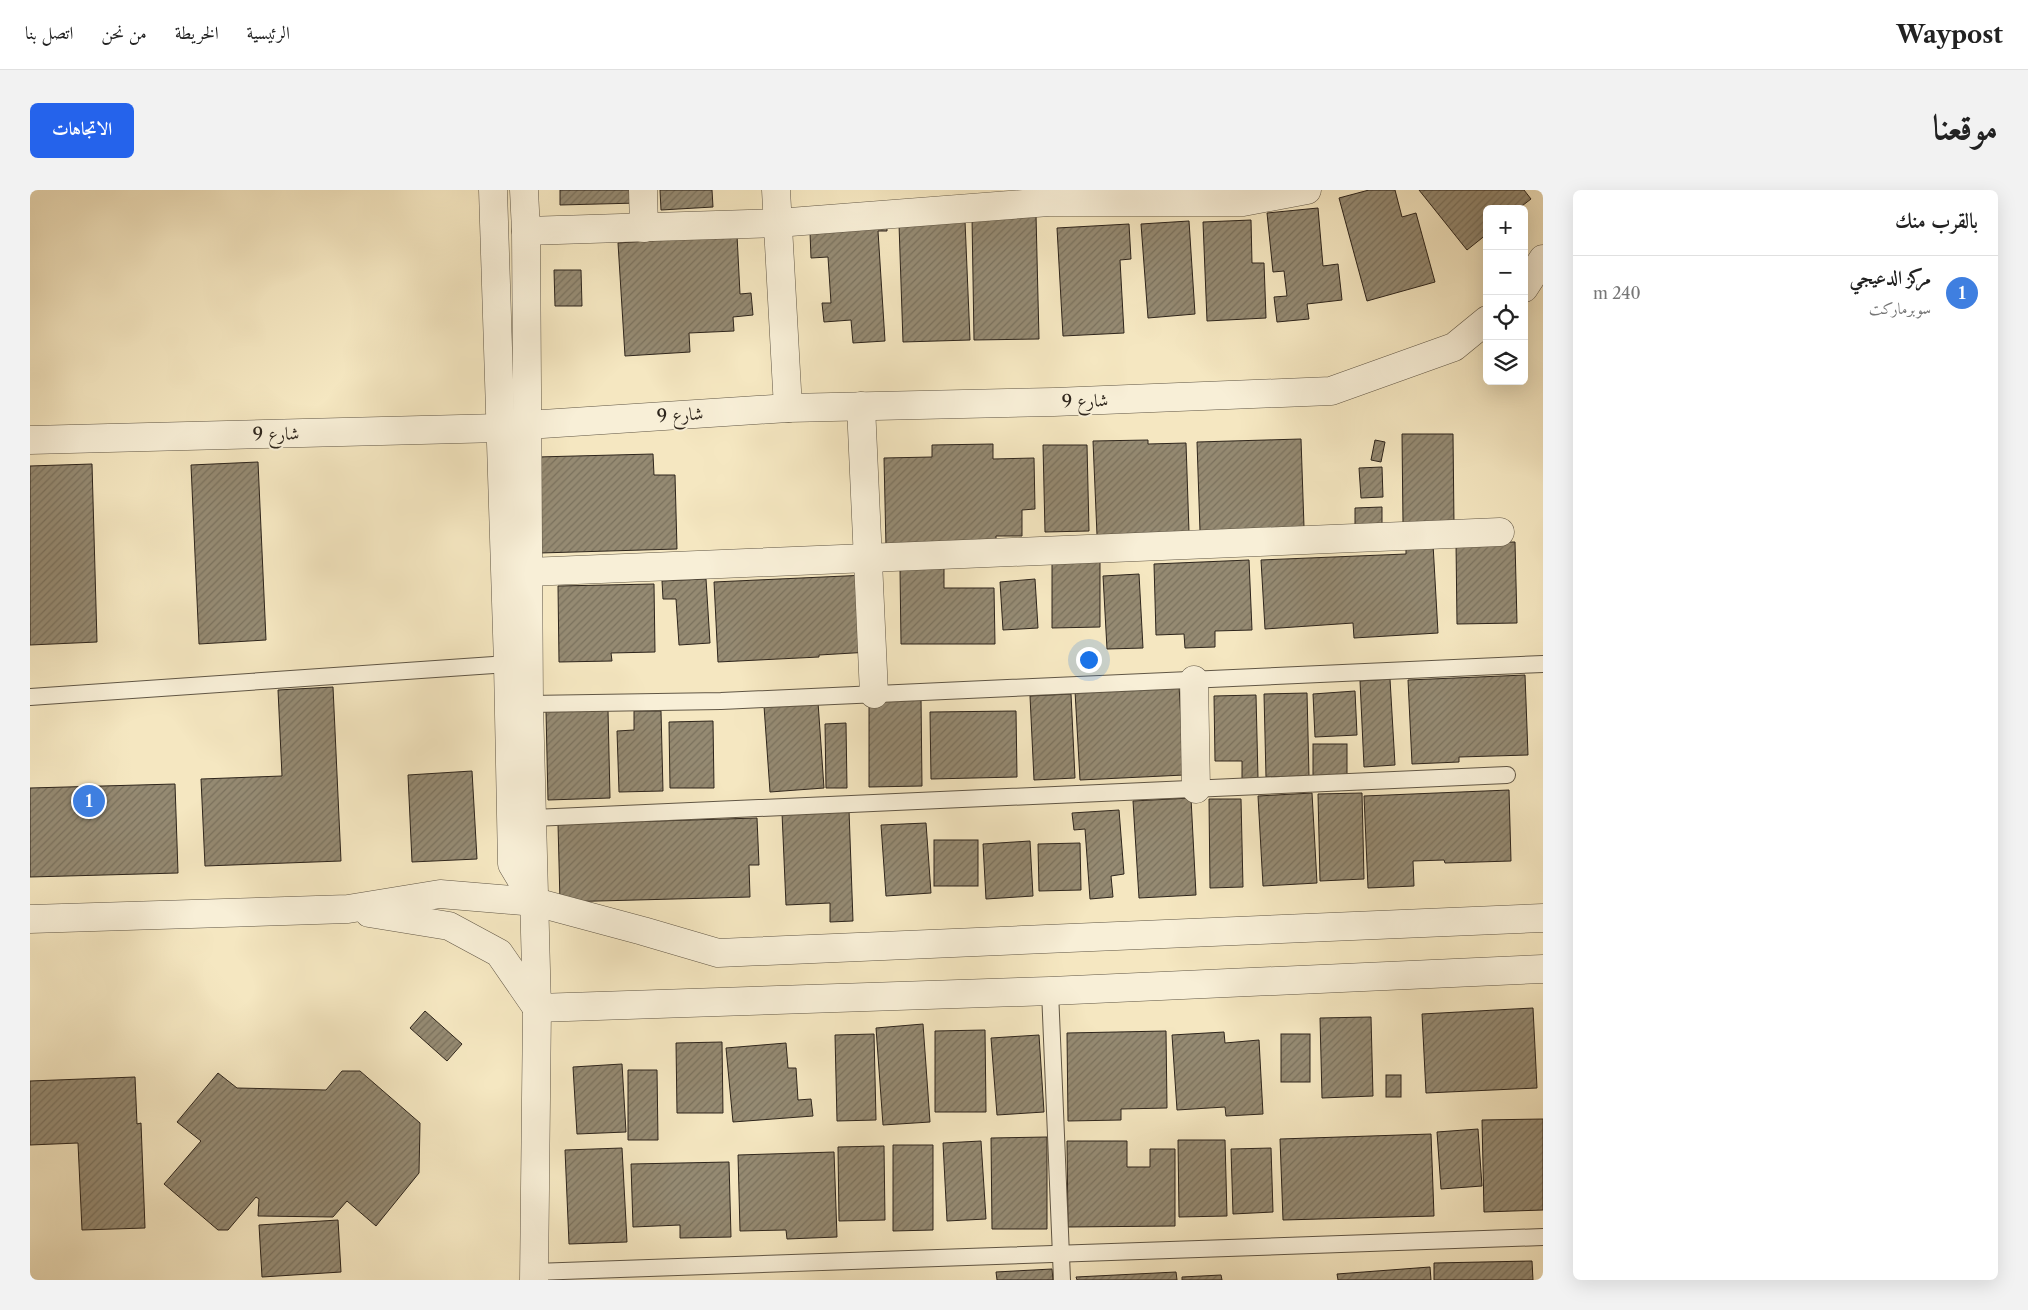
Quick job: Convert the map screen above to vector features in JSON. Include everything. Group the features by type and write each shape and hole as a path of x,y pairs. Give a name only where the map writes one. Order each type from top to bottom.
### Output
{"street":[{"path":"492,190 528,572 529,704 538,1008 534,1276"},
{"path":"524,190 526,231 513,426 508,664 512,864 535,902"},
{"path":"643,190 644,228"},
{"path":"776,190 788,408"},
{"path":"526,231 777,223 927,200 1049,196 1243,202 1307,190"},
{"path":"1528,282 1543,259"},
{"name":"شارع 9","path":"30,440 513,426 788,408 1054,402 1330,391 1454,346 1483,323"},
{"path":"861,406 874,694"},
{"path":"528,572 1500,532"},
{"path":"1194,680 1196,789"},
{"path":"30,919 348,909 440,894 535,902 643,930 718,953 1543,918"},
{"path":"348,909 449,926 499,952 538,1008"},
{"path":"538,1008 1050,990 1543,969"}],"lane":[{"path":"30,697 508,664"},
{"path":"529,704 721,701 1176,679 1194,680 1543,664"},
{"path":"533,818 1506,775"},
{"path":"1050,990 1062,1280"},
{"path":"534,1276 1061,1254 1543,1237"}],"building":[{"path":"560,190 637,190 638,203 560,205"},
{"path":"660,190 712,190 713,207 661,210"},
{"path":"1369,190 1395,190 1402,217 1416,213 1435,282 1367,301 1339,198"},
{"path":"1419,190 1524,190 1531,199 1523,205 1483,205 1483,237 1467,250"},
{"path":"1318,208 1323,266 1338,264 1342,300 1307,304 1309,319 1277,322 1274,297 1287,296 1284,271 1273,272 1267,213"},
{"path":"1036,215 1039,339 974,340 972,217"},
{"path":"1251,220 1252,263 1264,263 1266,318 1207,321 1203,222"},
{"path":"965,221 970,340 903,342 899,224"},
{"path":"1189,221 1195,314 1148,318 1141,224"},
{"path":"1129,224 1131,259 1120,260 1124,333 1063,336 1057,228"},
{"path":"887,228 887,231 878,231 885,341 853,343 851,320 824,322 822,303 831,303 828,257 811,258 810,232"},
{"path":"737,235 740,294 751,293 753,315 733,317 734,331 689,333 690,352 625,356 618,243"},
{"path":"554,270 581,270 582,306 555,306"},
{"path":"1402,434 1453,434 1454,524 1403,524"},
{"path":"1301,439 1304,527 1200,531 1197,442"},
{"path":"1148,440 1148,444 1186,443 1189,532 1097,535 1093,441"},
{"path":"1375,440 1385,442 1381,462 1371,460"},
{"path":"993,444 993,459 1034,458 1035,509 1022,510 1022,536 996,536 996,544 886,547 884,458 932,457 932,445"},
{"path":"1043,445 1087,445 1089,531 1045,532"},
{"path":"653,454 654,475 675,475 677,549 540,553 537,457"},
{"path":"258,462 266,640 199,644 191,465"},
{"path":"92,464 97,642 30,645 30,466"},
{"path":"1382,467 1383,497 1361,498 1359,468"},
{"path":"1382,507 1382,524 1355,525 1355,508"},
{"path":"1515,542 1517,623 1457,624 1456,543"},
{"path":"1433,544 1438,633 1354,638 1353,623 1265,629 1261,560 1406,554 1406,546"},
{"path":"1249,560 1252,630 1215,631 1215,647 1185,648 1184,634 1156,635 1154,564"},
{"path":"1100,561 1100,627 1052,628 1052,562"},
{"path":"944,568 944,588 994,588 995,644 901,644 900,569"},
{"path":"1139,574 1143,648 1107,649 1103,576"},
{"path":"867,575 870,652 819,655 819,657 718,662 714,582"},
{"path":"706,579 710,643 679,645 676,599 663,599 662,581"},
{"path":"1035,579 1038,628 1003,630 1000,582"},
{"path":"654,584 655,652 611,653 612,661 559,662 558,586"},
{"path":"1525,675 1528,755 1459,757 1459,762 1412,764 1408,680"},
{"path":"1390,679 1395,765 1364,767 1360,681"},
{"path":"1179,685 1184,775 1080,780 1075,691"},
{"path":"333,687 341,861 205,866 201,779 282,776 278,690"},
{"path":"1355,691 1357,735 1315,737 1313,694"},
{"path":"1307,693 1309,776 1266,777 1264,694"},
{"path":"1071,694 1075,778 1034,780 1030,696"},
{"path":"1256,695 1258,778 1242,779 1242,761 1215,761 1214,696"},
{"path":"869,697 921,697 922,786 869,787"},
{"path":"818,702 824,788 770,792 764,706"},
{"path":"608,710 610,798 548,800 546,711"},
{"path":"634,711 661,711 663,791 619,792 617,731 634,730"},
{"path":"1016,711 1017,777 931,779 930,712"},
{"path":"713,721 714,788 670,788 669,722"},
{"path":"846,723 847,788 826,788 825,724"},
{"path":"1313,744 1347,744 1347,776 1313,776"},
{"path":"472,771 477,859 412,862 408,775"},
{"path":"175,784 178,873 30,877 30,788"},
{"path":"1509,790 1511,861 1445,863 1444,860 1413,861 1414,886 1368,888 1364,796"},
{"path":"1312,793 1317,883 1263,886 1258,796"},
{"path":"1362,793 1364,879 1320,881 1318,794"},
{"path":"1191,798 1196,895 1139,898 1133,801"},
{"path":"1209,799 1241,799 1243,887 1210,888"},
{"path":"849,810 853,921 830,922 830,903 786,905 782,813"},
{"path":"1119,810 1124,874 1111,876 1113,897 1090,899 1085,829 1074,830 1072,813"},
{"path":"757,818 759,865 749,865 750,897 560,902 558,824"},
{"path":"926,823 931,893 886,896 881,825"},
{"path":"934,840 978,840 978,886 934,886"},
{"path":"1030,841 1033,896 986,899 983,844"},
{"path":"1080,843 1081,890 1039,891 1038,844"},
{"path":"1533,1008 1537,1088 1426,1093 1422,1014"},
{"path":"425,1011 462,1044 447,1061 410,1028"},
{"path":"1371,1017 1373,1096 1322,1098 1320,1018"},
{"path":"923,1024 930,1122 883,1125 876,1028"},
{"path":"985,1030 986,1112 935,1112 935,1031"},
{"path":"1166,1031 1167,1108 1121,1109 1121,1120 1068,1121 1067,1033"},
{"path":"1224,1032 1225,1043 1259,1040 1263,1114 1226,1116 1225,1107 1177,1110 1172,1035"},
{"path":"874,1034 876,1120 837,1121 835,1035"},
{"path":"1281,1034 1310,1034 1310,1082 1281,1082"},
{"path":"1039,1035 1044,1112 997,1115 991,1038"},
{"path":"722,1042 723,1113 677,1113 676,1043"},
{"path":"786,1043 788,1068 796,1068 798,1100 811,1099 813,1116 733,1122 726,1048"},
{"path":"622,1064 626,1132 577,1134 573,1067"},
{"path":"628,1070 657,1070 658,1140 628,1140"},
{"path":"342,1071 360,1071 420,1123 419,1173 376,1226 347,1201 333,1217 258,1216 259,1199 256,1197 228,1230 218,1230 164,1184 201,1141 177,1122 218,1073 237,1088 326,1090"},
{"path":"1386,1075 1401,1075 1401,1097 1386,1097"},
{"path":"135,1077 137,1124 141,1123 145,1228 82,1230 78,1143 30,1145 30,1081"},
{"path":"1543,1119 1543,1210 1484,1212 1482,1120"},
{"path":"1478,1129 1482,1186 1441,1189 1437,1132"},
{"path":"1431,1134 1434,1216 1283,1220 1280,1139"},
{"path":"1047,1137 1047,1229 992,1229 991,1138"},
{"path":"1178,1140 1225,1140 1227,1216 1179,1217"},
{"path":"981,1141 986,1219 947,1221 943,1143"},
{"path":"1067,1141 1127,1141 1127,1167 1150,1167 1150,1149 1175,1149 1175,1226 1068,1227"},
{"path":"893,1145 933,1145 933,1230 893,1231"},
{"path":"884,1146 885,1220 839,1221 838,1147"},
{"path":"622,1148 627,1242 569,1244 565,1150"},
{"path":"1271,1148 1273,1212 1233,1214 1231,1149"},
{"path":"834,1152 837,1237 787,1239 786,1230 740,1231 738,1155"},
{"path":"729,1162 731,1237 680,1238 680,1225 633,1227 631,1164"},
{"path":"338,1220 341,1272 262,1277 259,1225"},
{"path":"1532,1261 1533,1280 1434,1280 1434,1263"},
{"path":"1430,1267 1431,1280 1338,1280 1337,1274"},
{"path":"1052,1269 1053,1280 997,1280 996,1272"},
{"path":"1176,1272 1177,1280 1077,1280 1076,1277"},
{"path":"1221,1275 1222,1280 1182,1280 1182,1277"}],"place":[{"name":"مركز الدعيجي","path":"89,801"}]}
